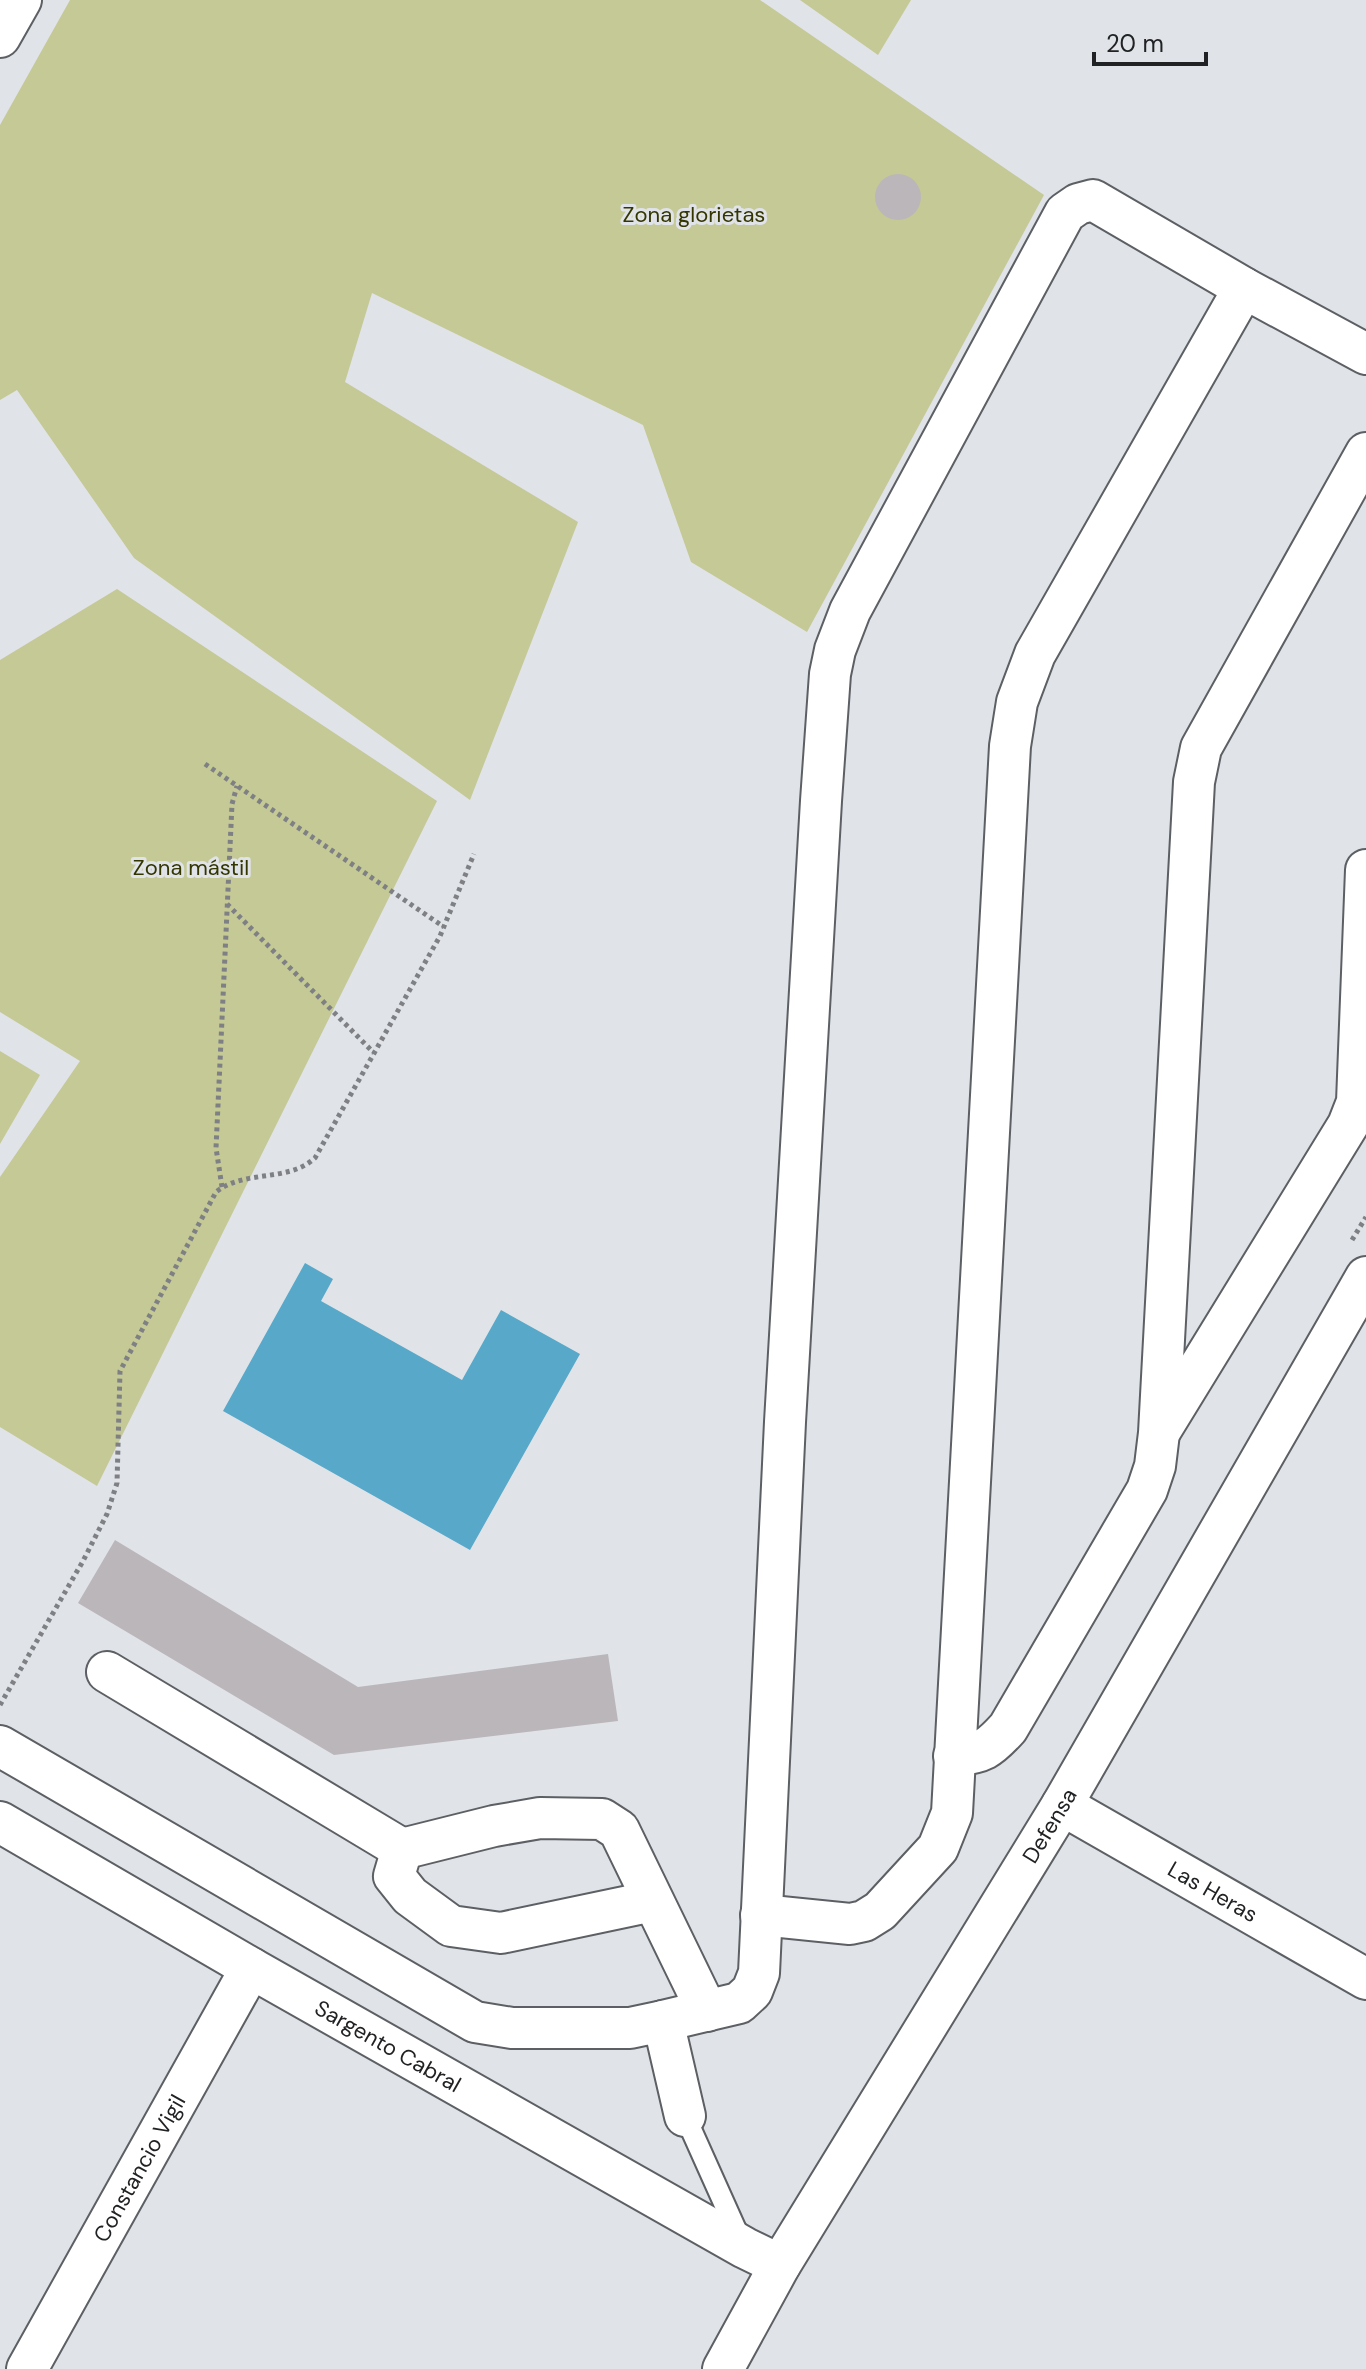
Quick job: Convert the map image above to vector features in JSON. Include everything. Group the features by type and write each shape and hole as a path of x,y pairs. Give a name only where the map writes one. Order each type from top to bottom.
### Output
{"street":[{"path":"0,37 21,0"},
{"path":"0,1746 475,2022 512,2028 630,2028 739,2003 752,1991 759,1973 785,1422 821,801 830,674 835,650 850,611 1065,213 1078,204 1093,200 1244,288 1366,354"},
{"path":"761,1915 850,1924 864,1921 880,1911 938,1848 952,1813 1009,762 1017,702 1035,654 1244,288"},
{"path":"954,1756 978,1754 992,1746 1008,1728 1147,1490 1155,1466 1194,782 1201,748 1366,453"},
{"path":"1159,1433 1348,1125 1357,1102 1366,870"},
{"name":"Defensa","path":"723,2369 780,2265 1062,1805 1366,1277"},
{"path":"107,1672 402,1849 540,1818 602,1819 619,1830 707,2011"},
{"name":"Las Heras","path":"1062,1805 1366,1979"},
{"name":"Sargento Cabral","path":"0,1822 251,1968 780,2265"},
{"path":"402,1849 394,1876 410,1896 451,1926 501,1933 653,1901"},
{"name":"Constancio Vigil","path":"27,2369 251,1968"},
{"path":"663,2021 685,2116"}],"lane":[{"path":"685,2116 745,2248"}],"path":[{"path":"205,764 444,927"},
{"path":"222,1188 216,1148 232,804 237,786"},
{"path":"0,1705 107,1514 117,1483 120,1371 216,1192 236,1181 298,1171 315,1158 444,927 474,854"},
{"path":"227,904 374,1053"}],"green space":[{"name":"Zona glorietas","path":"70,0 760,0 1044,195 807,632 691,562 643,425 372,293 345,382 578,522 470,800 134,558 17,390 0,400 0,125"},
{"path":"800,0 911,0 878,55"},
{"name":"Zona mástil","path":"117,589 437,801 97,1486 0,1427 0,1177 80,1061 0,1012 0,660"},
{"path":"0,1051 40,1075 0,1144"}],"water":[{"path":"305,1263 333,1279 321,1301 462,1380 501,1310 580,1354 470,1550 223,1411"}],"building":[{"path":"898,174 914,181 921,197 914,213 898,220 882,213 875,197 882,181"},
{"path":"115,1540 358,1687 608,1654 618,1721 334,1755 78,1603"}]}
